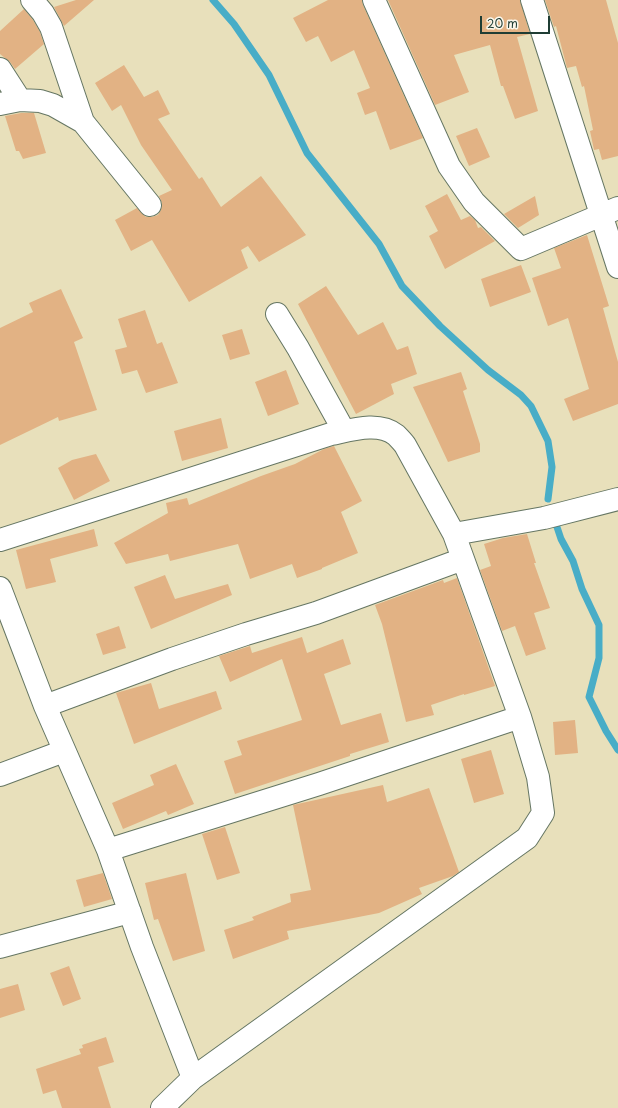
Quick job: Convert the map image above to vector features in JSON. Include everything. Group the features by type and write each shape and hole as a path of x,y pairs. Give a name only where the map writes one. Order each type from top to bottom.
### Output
{"street":[{"path":"32,0 43,13 51,27 84,122 150,205"},
{"path":"374,0 449,166 474,202 521,249 609,211"},
{"path":"532,0 609,211 618,267"},
{"path":"0,69 10,102 40,101 84,122"},
{"path":"277,314 298,348 344,431"},
{"path":"0,540 332,434 374,427 385,429 396,434 405,444 454,534 520,717 538,777 543,813 527,838 193,1078 162,1108"},
{"path":"454,534 544,518 618,499"},
{"path":"45,706 172,659 246,634 316,613 463,559"},
{"path":"0,588 45,706 108,850 160,997 193,1078"},
{"path":"108,850 327,782 520,717"},
{"path":"0,775 64,751"},
{"path":"0,947 130,912"}],"building":[{"path":"76,0 94,0 64,26 54,7"},
{"path":"328,0 362,0 423,138 390,150 376,111 365,115 357,93 370,88 354,50 331,62 318,36 306,42 293,18"},
{"path":"388,0 520,0 530,34 517,37 538,111 515,119 503,86 501,86 490,45 454,55 469,92 435,105"},
{"path":"545,0 606,0 618,43 618,156 602,160 599,149 594,150 590,131 593,130 584,86 582,87 576,66 567,68 556,26 554,27"},
{"path":"24,9 40,32 44,44 15,69 10,62 0,54 0,31"},
{"path":"124,65 144,97 158,90 170,114 158,119 199,179 202,177 221,207 261,176 306,235 259,262 248,246 241,250 248,268 189,302 152,240 131,251 115,220 137,208 146,217 158,215 161,210 162,203 159,196 172,190 141,145 121,105 112,111 95,83"},
{"path":"21,113 34,113 46,153 23,159 19,151 16,151 5,116"},
{"path":"477,128 490,157 469,166 456,136"},
{"path":"447,194 461,220 470,216 475,220 478,228 481,227 495,241 445,269 429,236 438,231 425,206"},
{"path":"535,196 539,215 518,228 504,214"},
{"path":"587,235 609,306 603,308 618,362 618,404 573,421 564,399 589,389 568,318 548,326 532,278 561,268 554,248"},
{"path":"521,265 531,292 490,307 481,279"},
{"path":"326,286 358,335 383,322 397,350 408,346 417,374 391,384 394,394 356,414 298,304"},
{"path":"61,289 83,338 74,342 97,410 59,421 58,417 0,445 0,328 33,312 29,303"},
{"path":"145,310 157,344 162,342 178,383 146,393 137,370 122,374 115,350 127,347 118,319"},
{"path":"242,329 250,354 230,360 222,335"},
{"path":"286,370 299,404 268,416 255,382"},
{"path":"461,372 467,389 463,391 480,444 480,452 448,462 413,387"},
{"path":"221,418 228,448 182,461 174,431"},
{"path":"334,446 362,501 341,512 358,553 322,569 297,578 292,564 250,579 238,544 170,561 168,554 126,564 114,543 168,513 166,503 187,498 189,505 295,464 324,449"},
{"path":"96,454 110,481 74,500 58,468 72,460"},
{"path":"94,529 98,546 50,559 56,582 26,589 16,550"},
{"path":"527,534 536,563 534,563 550,608 534,613 546,649 526,656 515,626 502,631 480,570 491,566 484,544 503,538"},
{"path":"165,575 175,599 228,584 232,595 151,629 134,587"},
{"path":"457,578 495,686 431,705 434,715 406,722 382,624 375,605 443,580 444,583"},
{"path":"119,626 126,648 103,655 96,634"},
{"path":"302,637 307,653 343,639 351,664 324,674 341,725 381,713 389,742 235,794 224,761 242,755 237,741 302,720 282,659 230,682 219,656 250,646 252,653"},
{"path":"151,683 159,709 216,691 222,709 134,744 116,693"},
{"path":"575,720 578,753 555,755 553,722"},
{"path":"491,750 504,794 474,803 461,759"},
{"path":"176,764 194,804 168,815 166,811 123,829 112,803 154,785 150,775"},
{"path":"383,785 387,802 429,788 459,872 453,876 419,888 422,894 379,913 287,931 289,939 233,959 224,930 254,920 252,917 291,902 290,894 311,890 293,805"},
{"path":"225,827 240,873 217,880 202,834"},
{"path":"103,873 112,899 84,907 76,880"},
{"path":"186,873 205,951 173,961 158,919 154,920 145,883"},
{"path":"69,966 81,999 63,1006 50,973"},
{"path":"18,984 25,1010 0,1018 0,989"},
{"path":"106,1037 114,1062 98,1067 111,1108 62,1108 56,1090 43,1094 36,1069 81,1054 79,1049 83,1048 82,1045"}],"waterway":[{"path":"213,0 234,24 269,75 307,153 379,244 402,286 440,326 488,370 521,395 531,406 548,441 552,467 548,499"},
{"path":"556,524 561,539 573,561 582,589 599,625 599,658 589,697 606,731 618,750"}]}
